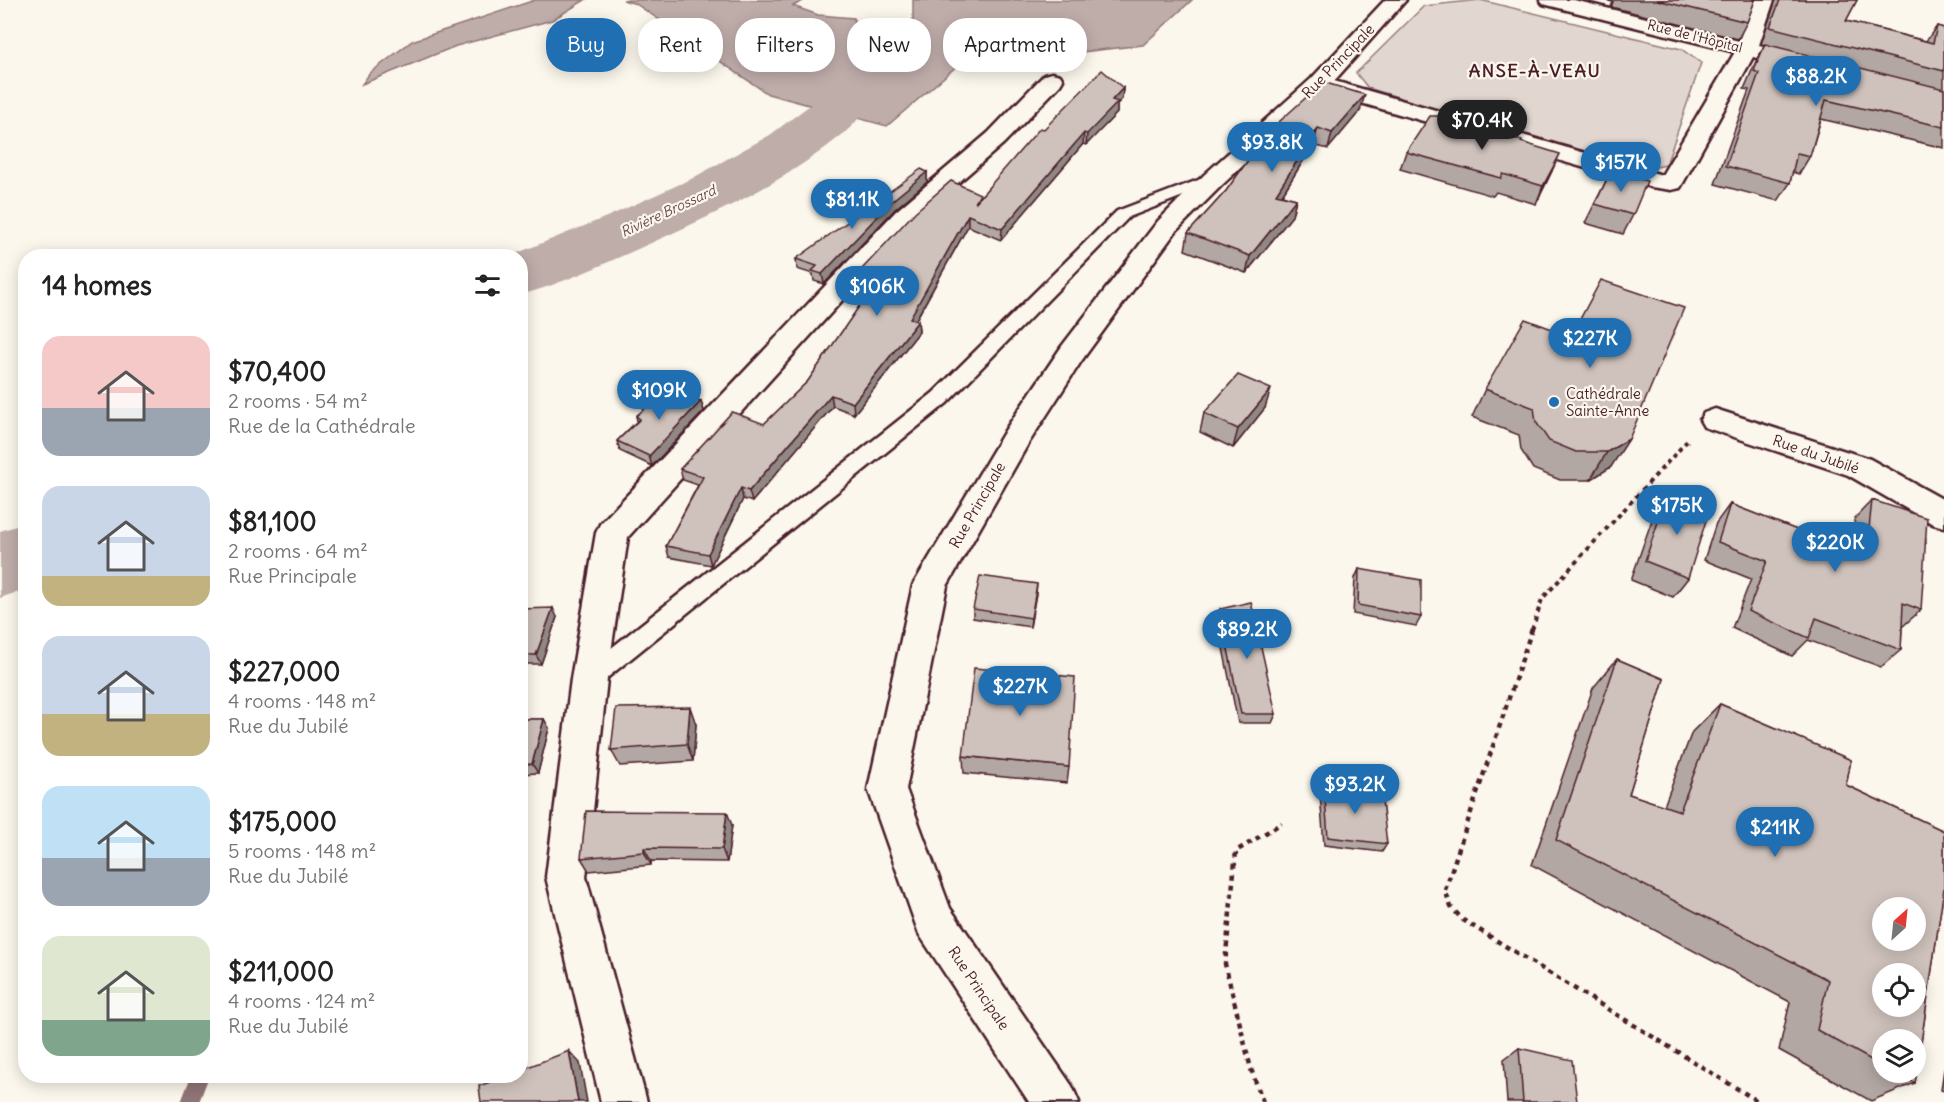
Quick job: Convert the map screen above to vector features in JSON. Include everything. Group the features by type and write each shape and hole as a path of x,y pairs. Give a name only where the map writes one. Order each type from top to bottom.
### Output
{"street":[{"name":"Rue Principale","path":"1056,1102 934,920 887,789 930,585 1017,437 1072,353 1167,226 1214,178 1319,84 1396,0"},
{"name":"Rue de l'Hôpital","path":"1550,0 1782,58"},
{"path":"1319,84 1660,182 1671,183 1747,49 1764,0"},
{"path":"624,1102 566,877 589,679 612,533 906,216 996,138 1052,80"},
{"name":"Rue du Jubilé","path":"1715,420 1859,467 1944,515"}],"lane":[{"path":"589,679 940,398 1123,214 1214,178"}],"path":[{"path":"1715,420 1694,434 1542,598 1444,890 1451,907 1463,920 1760,1102"},
{"path":"1263,1102 1251,1069 1225,964 1236,851 1282,824"}],"shaded area":[{"path":"535,0 585,0 555,18 546,18 546,22 456,46 362,84 370,73 412,41"},
{"path":"623,0 805,0 793,6 818,15 854,18 847,18 847,72 931,72 931,18 913,18 913,0 1192,0 1143,45 1087,51 1087,18 943,18 943,72 950,72 887,126 768,94 736,72 835,72 835,18 735,18 735,72 723,63 723,18 657,18 636,4"},
{"path":"1480,0 1681,49 1701,63 1666,165 1640,170 1368,88 1356,73 1424,6"}],"building":[{"path":"1657,0 1755,0 1747,22"},
{"path":"1780,0 1857,0 1846,21 1933,43 1937,26 1944,28 1944,71 1770,27"},
{"path":"1765,44 1944,89 1944,127 1826,100 1810,156 1797,153 1790,183 1726,166 1759,73 1754,71"},
{"path":"1102,70 1123,88 1112,100 1118,102 1087,134 1084,133 1002,229 968,215 910,318 918,321 853,403 831,395 749,491 741,488 708,554 666,546 703,477 680,469 732,412 764,424 808,381 871,289 850,282 915,212 951,181 980,194 975,203 1040,128 1044,129"},
{"path":"1323,82 1365,95 1332,133 1318,128 1276,194 1296,199 1250,256 1188,233 1226,191 1269,131"},
{"path":"1430,116 1441,116 1560,154 1543,186 1503,174 1501,178 1406,152"},
{"path":"921,169 927,172 894,199 822,274 812,271 817,266 796,259"},
{"path":"1611,171 1647,181 1633,215 1595,204"},
{"name":"Cathédrale Sainte-Anne","path":"1601,280 1684,308 1629,439 1607,452 1576,452 1549,441 1536,422 1534,408 1485,389 1525,319 1571,336"},
{"path":"1238,375 1271,389 1238,429 1204,413"},
{"path":"669,388 701,401 649,456 617,441 640,419 636,416"},
{"path":"1667,495 1709,511 1688,578 1645,561"},
{"path":"1872,500 1927,518 1921,610 1903,603 1901,650 1816,618 1809,638 1748,611 1767,561 1718,542 1730,504 1866,557"},
{"path":"1359,569 1421,580 1421,617 1358,605"},
{"path":"980,576 1037,584 1031,618 973,609"},
{"path":"1251,602 1276,714 1241,714 1220,609"},
{"path":"553,608 536,655 528,655 528,609"},
{"path":"1617,659 1664,679 1629,794 1680,811 1720,704 1851,760 1846,785 1944,831 1944,888 1926,1009 1926,963 1872,963 1872,1017 1925,1017 1923,1029 1872,1029 1872,1060 1817,1030 1828,980 1556,840"},
{"path":"974,668 1075,677 1069,767 963,756"},
{"path":"690,707 687,744 611,750 616,708"},
{"path":"528,719 544,719 532,764 528,764"},
{"path":"1324,785 1381,792 1387,844 1328,837"},
{"path":"586,811 727,812 722,849 644,848 644,852 581,858"},
{"path":"1519,1048 1572,1060 1577,1102 1523,1102"},
{"path":"569,1051 578,1102 481,1102 479,1086 487,1083 528,1083 528,1067"}],"waterway":[{"name":"Rivière Brossard","path":"528,272 712,192 790,147 837,111"},
{"name":"Rivière Brossard","path":"0,566 18,558"},
{"path":"190,1102 197,1083"}],"place":[{"name":"Cathédrale Sainte-Anne","path":"1554,402"}],"district":[{"name":"ANSE-À-VEAU","path":"1535,70"}]}
